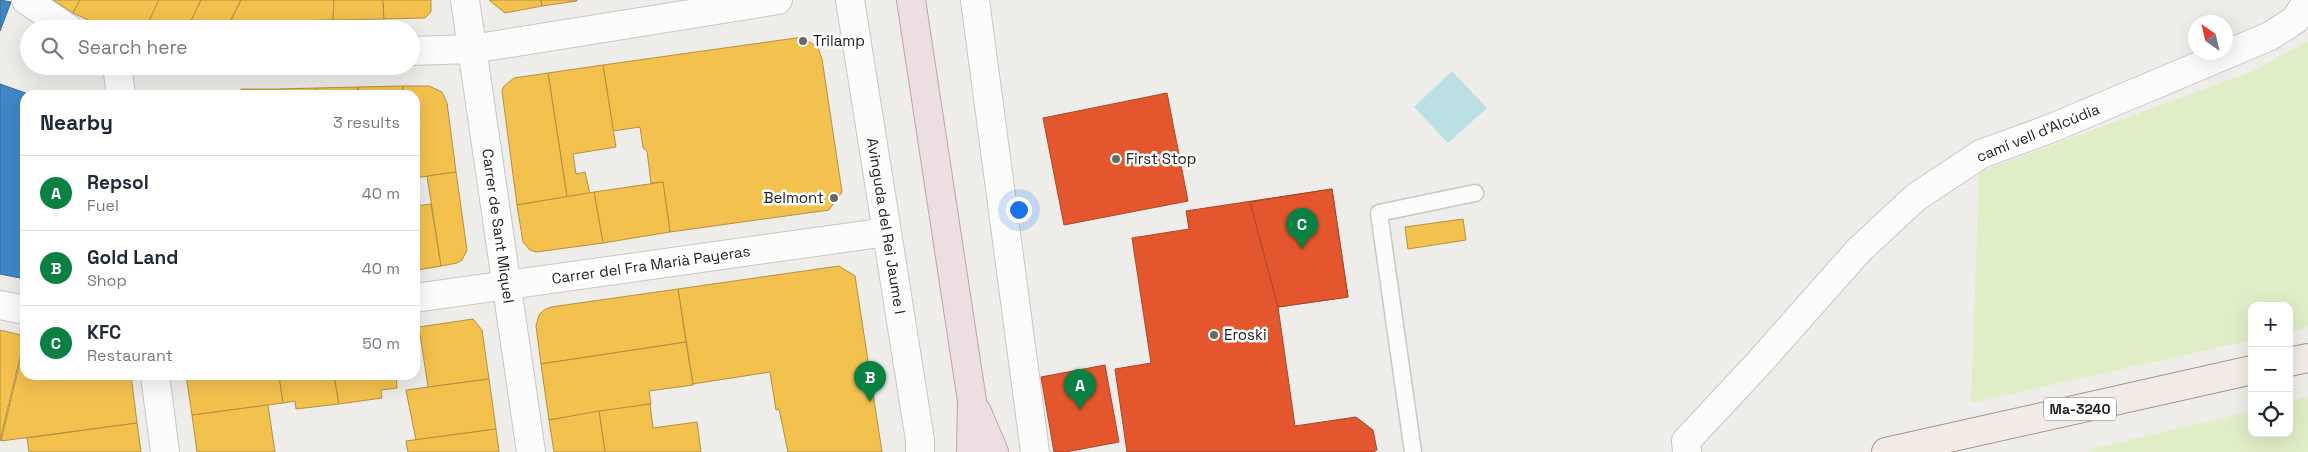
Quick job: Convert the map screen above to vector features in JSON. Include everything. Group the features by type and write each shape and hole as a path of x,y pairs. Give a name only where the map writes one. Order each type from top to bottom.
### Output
{"highway":[{"path":"911,0 972,401 971,452"},
{"path":"972,401 994,452"}],"main road":[{"path":"2293,361 2308,358"},
{"name":"Ma-3240","path":"1902,451 2248,371"}],"street":[{"path":"26,0 56,20"},
{"name":"Carrer de Sant Miquel","path":"465,0 532,452"},
{"path":"420,51 472,49 778,0"},
{"name":"Avinguda del Rei Jaume I","path":"850,0 920,440 920,452"},
{"path":"975,0 1035,452"},
{"name":"camí vell d'Alcúdia","path":"1686,446 1859,250 1916,197 1980,154 2052,128 2270,36 2294,20 2308,0"},
{"path":"118,75 120,90"},
{"name":"Carrer del Fra Marià Payeras","path":"420,297 887,232"},
{"path":"0,305 20,309"},
{"path":"156,380 165,452"}],"lane":[{"path":"1413,452 1380,213 1474,193"}],"green space":[{"path":"2308,41 2308,327 2293,331 2293,302 2248,302 2248,341 1971,403 1979,172 2253,71"},
{"path":"2308,397 2308,452 2099,452 2086,450 2248,412 2248,437 2293,437 2293,401"}],"water":[{"path":"1452,71 1487,108 1448,143 1414,107"}],"building: Homes":[{"path":"53,0 80,0 73,13"},
{"path":"80,0 159,0 149,20 88,20 73,13"},
{"path":"159,0 201,0 191,20 149,20"},
{"path":"201,0 241,0 231,20 191,20"},
{"path":"241,0 334,0 333,20 231,20"},
{"path":"334,0 383,0 384,19 333,20"},
{"path":"383,0 431,0 431,12 425,18 384,19"},
{"path":"489,0 541,0 542,6 505,13"},
{"path":"541,0 577,0 577,1 542,6"},
{"path":"803,37 818,48 822,59 842,192 829,210 670,232 663,182 651,183 647,151 643,148 640,127 613,131 603,65"},
{"path":"603,65 616,147 573,154 576,174 585,172 590,194 567,197 548,73"},
{"path":"548,73 567,197 517,205 502,91 504,86 514,78"},
{"path":"403,86 403,90 358,90 358,87"},
{"path":"403,86 429,86 442,92 447,103 456,172 420,177 420,90 403,90"},
{"path":"358,87 358,90 316,90 316,88"},
{"path":"316,88 316,90 277,90"},
{"path":"277,89 277,90 241,90"},
{"path":"456,172 467,250 462,260 457,263 441,266 427,176"},
{"path":"663,182 670,232 603,243 594,192"},
{"path":"594,192 603,243 536,252 530,250 523,242 517,205"},
{"path":"431,204 441,266 420,270 420,205"},
{"path":"1463,219 1466,240 1408,249 1405,227"},
{"path":"839,266 855,276 882,452 788,452 779,409 776,410 770,372 693,384 678,289"},
{"path":"678,289 686,342 541,364 536,326 539,315 544,310 551,307"},
{"path":"473,319 482,330 489,379 428,387 420,327"},
{"path":"0,330 20,335 20,357 0,441"},
{"path":"686,342 693,385 649,391 651,404 549,420 541,364"},
{"path":"20,362 20,380 132,380 137,423 1,441"},
{"path":"489,379 496,429 416,440 406,390"},
{"path":"187,380 280,380 283,403 192,415"},
{"path":"280,380 335,380 339,404 296,409 295,401 283,403"},
{"path":"335,380 396,380 397,388 381,390 382,398 339,404"},
{"path":"650,404 653,428 697,422 701,452 605,452 599,411"},
{"path":"268,405 275,452 197,452 192,415"},
{"path":"599,411 605,452 554,452 549,420"},
{"path":"137,423 141,452 29,452 27,438"},
{"path":"496,429 499,452 408,452 406,441"}],"building: Shops":[{"name":"First Stop","path":"1167,93 1188,201 1064,225 1043,118"},
{"name":"Eroski","path":"1332,189 1348,297 1278,307 1295,426 1356,417 1373,430 1377,450 1374,452 1127,452 1115,369 1151,363 1132,238 1189,229 1186,211"},
{"path":"1332,189 1348,297 1278,307 1250,202"},
{"path":"1105,365 1119,442 1066,452 1054,452 1041,377"}],"building: Schools":[{"path":"0,0 11,2 0,31"},
{"path":"0,84 20,91 20,278 0,274"}],"place":[{"name":"Trilamp","path":"803,41"},
{"name":"First Stop","path":"1116,159"},
{"name":"Belmont","path":"834,198"},
{"name":"KFC","path":"1302,249"},
{"name":"Eroski","path":"1214,335"},
{"name":"Gold Land","path":"870,402"},
{"name":"Repsol","path":"1080,410"}]}
